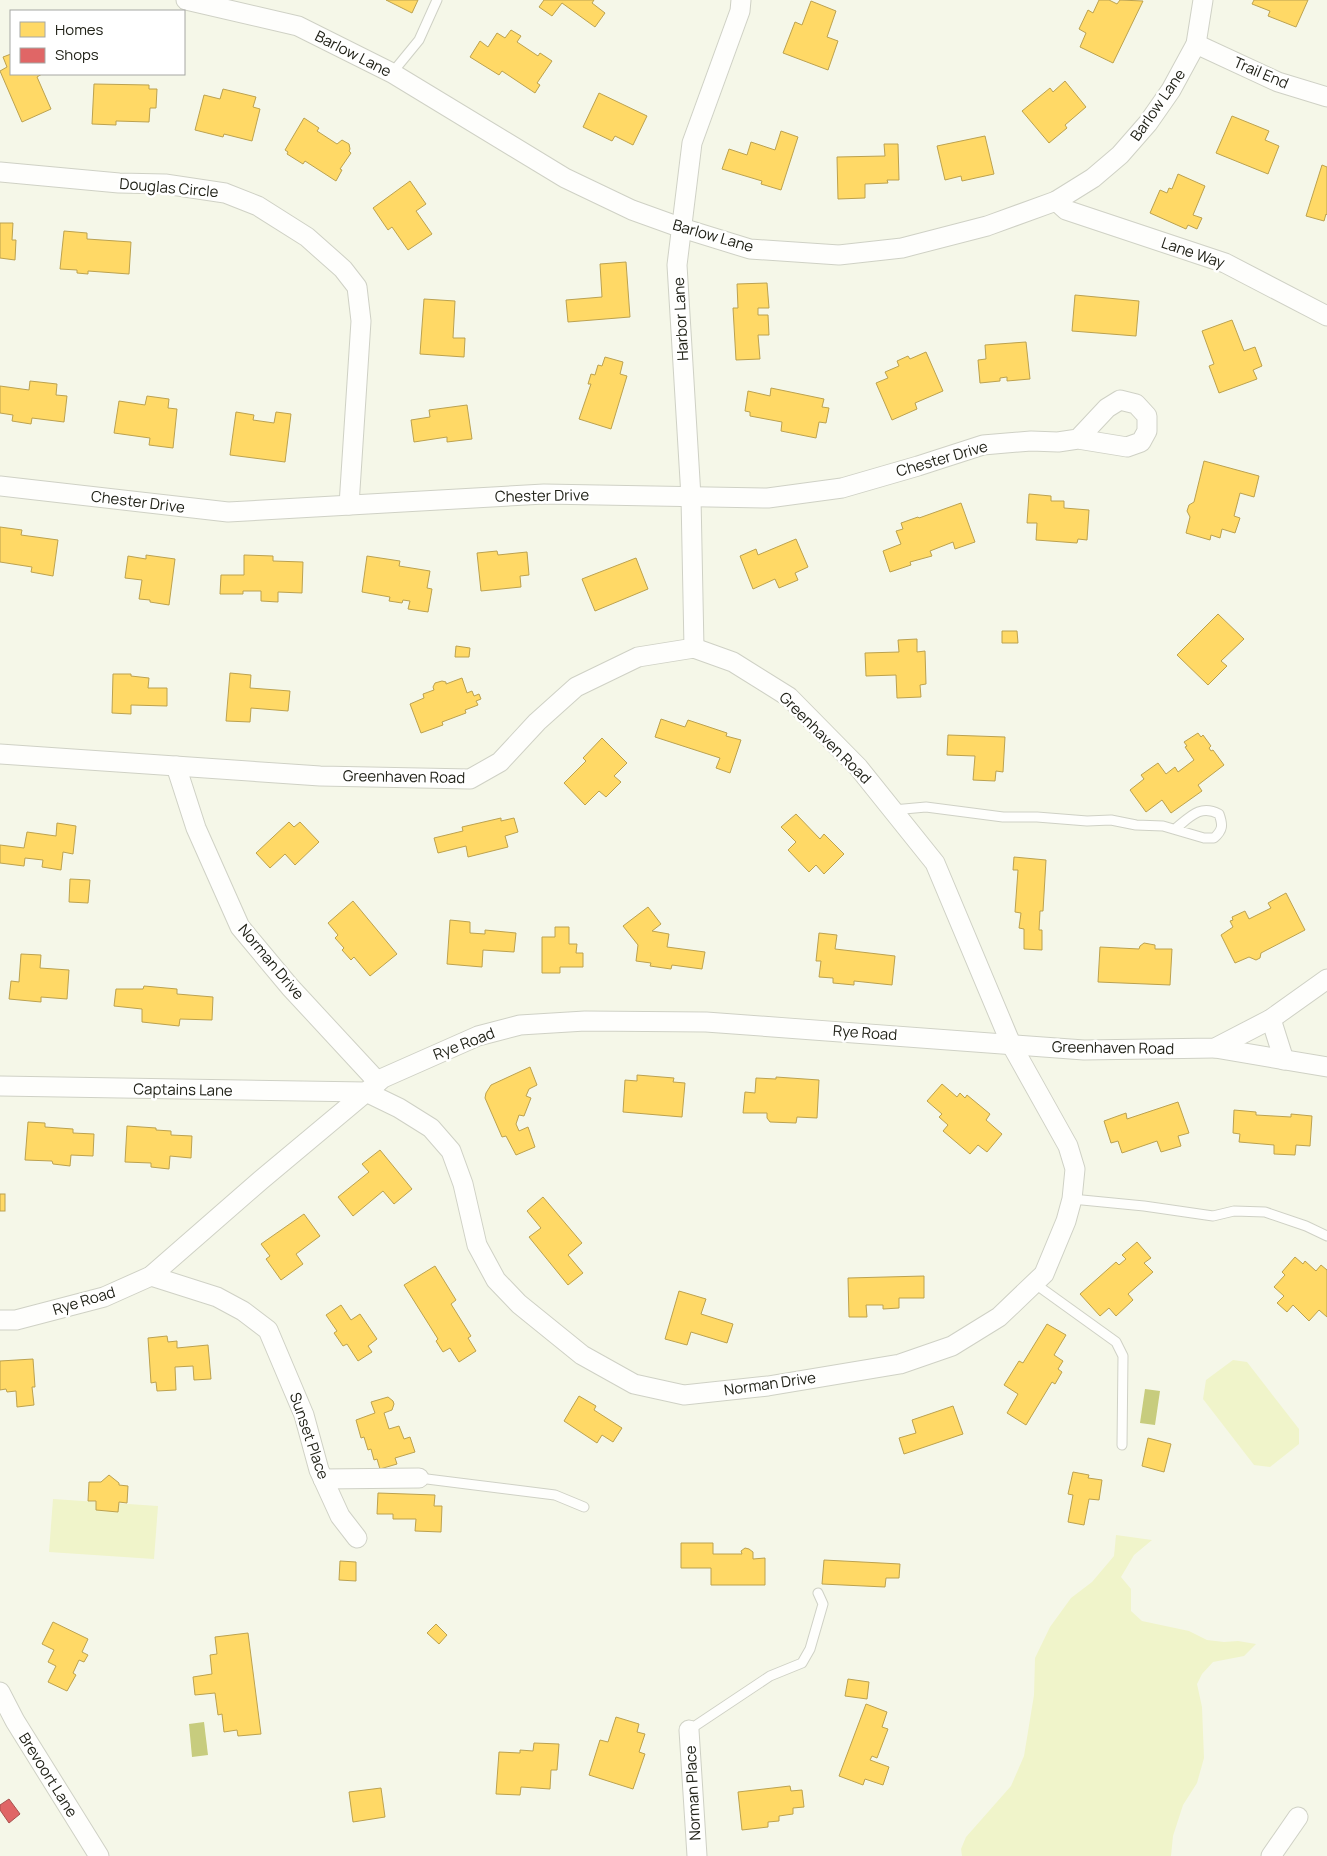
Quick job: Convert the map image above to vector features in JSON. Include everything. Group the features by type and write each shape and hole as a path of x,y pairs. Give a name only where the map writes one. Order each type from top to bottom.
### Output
{"street":[{"name":"Barlow Lane","path":"186,0 298,26 392,73 565,178 632,210 750,249 839,255 902,248 987,226 1056,201 1093,178 1120,155 1148,123 1171,90 1196,44 1203,0"},
{"name":"Harbor Lane","path":"694,648 691,497 677,265 692,143 740,11 741,0"},
{"name":"Trail End","path":"1196,44 1278,82 1327,97"},
{"name":"Douglas Circle","path":"0,172 119,183 165,184 225,192 258,206 307,236 343,269 357,287 361,321 349,505"},
{"name":"Lane Way","path":"1056,201 1066,210 1225,263 1327,316"},
{"name":"Chester Drive","path":"0,486 228,512 544,494 768,498 842,488 983,445 1031,441 1058,442 1078,439"},
{"name":"Greenhaven Road","path":"0,754 320,776 470,779 500,762 537,722 576,687 638,657 694,648 733,662 789,697 858,767 935,863 1011,1044 1084,1050 1215,1048 1271,1019 1327,979"},
{"name":"Norman Drive","path":"176,766 196,828 240,927 372,1087 399,1108 431,1128 451,1150 463,1184 477,1245 496,1280 520,1304 582,1355 634,1384 684,1395 768,1386 900,1364 952,1346 1000,1317 1044,1274 1066,1221 1072,1198 1075,1169 1068,1146 1011,1044"},
{"path":"1271,1019 1284,1060"},
{"name":"Rye Road","path":"0,1320 16,1320 104,1297 151,1276 383,1078 478,1036 520,1025 584,1021 706,1022 1011,1044"},
{"path":"1215,1048 1327,1067"},
{"name":"Captains Lane","path":"0,1086 372,1087"},
{"name":"Sunset Place","path":"151,1276 217,1297 243,1311 268,1330 304,1415 323,1479 340,1516 357,1538"},
{"path":"323,1479 419,1478"},
{"name":"Brevoort Lane","path":"0,1692 15,1721 99,1856"},
{"name":"Norman Place","path":"689,1730 697,1856"},
{"path":"1272,1856 1298,1817"}],"lane":[{"path":"392,73 419,40 436,0"},
{"path":"892,810 926,807 1003,817 1037,817 1088,821 1111,820 1163,826 1204,838 1214,838 1220,833 1222,821 1219,814 1205,809 1197,812 1175,829"},
{"path":"1072,1198 1213,1216 1234,1212 1265,1212 1306,1226 1327,1236"},
{"path":"1034,1283 1116,1342 1123,1356 1122,1445"},
{"path":"419,1478 554,1495 584,1507"},
{"path":"689,1730 770,1676 802,1664 810,1649 822,1604 818,1593"}],"shaded area":[{"path":"1233,1360 1247,1362 1299,1429 1299,1444 1270,1467 1254,1465 1203,1399 1206,1380"},
{"path":"1145,1389 1160,1391 1155,1425 1140,1423"},
{"path":"53,1499 158,1506 154,1559 49,1552"},
{"path":"1116,1535 1152,1540 1134,1555 1121,1577 1131,1589 1131,1611 1142,1621 1189,1631 1207,1640 1238,1641 1256,1644 1244,1656 1213,1662 1202,1674 1197,1684 1202,1707 1204,1758 1197,1783 1183,1805 1173,1836 1171,1856 962,1856 961,1849 966,1837 1011,1786 1024,1756 1034,1695 1035,1658 1050,1627 1071,1598 1092,1582 1114,1556"},
{"path":"204,1722 208,1755 192,1757 189,1724"}],"building: Homes":[{"path":"386,0 418,0 412,13"},
{"path":"544,0 594,0 592,3 605,13 595,27 562,3 552,16 539,7"},
{"path":"1099,0 1109,0 1117,4 1120,0 1143,1 1113,63 1080,47 1086,33 1079,29 1088,10 1093,13"},
{"path":"1254,0 1308,0 1296,27 1268,16 1270,11 1252,4"},
{"path":"811,1 836,11 827,37 838,41 828,70 783,53 795,22 802,25"},
{"path":"511,30 521,36 517,42 538,56 540,53 552,61 537,83 540,85 535,93 502,71 499,75 470,57 480,41 488,47 497,33 505,38"},
{"path":"10,54 10,75 40,75 37,77 51,109 22,122 0,71 7,67 3,57"},
{"path":"1065,81 1086,107 1065,125 1067,128 1049,143 1022,111 1050,88 1053,92"},
{"path":"94,84 149,85 149,89 157,89 156,108 150,108 149,122 116,121 116,125 92,124"},
{"path":"223,89 256,97 253,107 260,109 252,141 224,134 223,137 195,130 204,95 220,99"},
{"path":"599,93 647,116 633,145 615,136 612,141 583,127"},
{"path":"1232,116 1269,131 1265,140 1279,146 1268,174 1216,153"},
{"path":"304,118 319,128 317,131 337,144 342,140 349,144 349,151 351,153 340,169 342,170 336,181 305,161 303,164 287,154 288,152 285,150"},
{"path":"781,131 798,137 781,190 761,184 762,181 722,169 729,149 747,155 751,142 775,150"},
{"path":"985,136 994,174 962,181 961,176 945,180 937,146"},
{"path":"884,144 898,144 899,180 887,180 888,183 865,184 865,198 838,199 837,157 885,156"},
{"path":"1322,165 1327,167 1327,215 1324,221 1306,216"},
{"path":"1178,174 1205,186 1193,215 1202,218 1197,229 1188,225 1186,229 1150,213 1160,190 1167,193 1169,188 1172,189"},
{"path":"410,181 426,204 416,211 432,234 408,250 392,227 388,230 373,208"},
{"path":"0,223 13,223 12,240 16,240 15,260 0,258"},
{"path":"64,231 87,233 87,239 131,242 129,274 88,271 88,274 77,273 77,270 60,269"},
{"path":"626,262 630,317 568,322 566,300 602,297 600,264"},
{"path":"767,283 769,308 758,308 758,315 768,315 769,335 758,335 760,359 736,360 733,308 738,308 737,284"},
{"path":"1075,295 1139,301 1136,336 1072,331"},
{"path":"424,299 455,301 453,338 465,338 464,357 420,354"},
{"path":"1232,320 1244,351 1255,347 1262,366 1253,370 1257,379 1219,393 1209,366 1214,364 1202,331"},
{"path":"1026,342 1030,379 1007,381 1007,377 1000,378 1000,381 980,383 978,360 986,359 985,345"},
{"path":"926,352 943,391 915,403 917,409 892,420 876,383 888,378 885,372 899,366 897,361 908,356 910,359"},
{"path":"605,357 623,362 620,374 627,376 611,429 579,419 591,384 588,384 591,374 595,375 598,365 602,366"},
{"path":"30,381 57,384 56,395 67,396 64,422 32,418 31,424 12,421 13,415 0,413 0,386 29,390"},
{"path":"771,388 824,399 822,407 829,408 826,423 819,422 816,438 781,431 782,422 750,416 750,412 745,411 748,391 770,396"},
{"path":"147,396 169,399 168,408 177,409 173,448 149,445 150,438 114,433 119,401 145,405"},
{"path":"467,405 472,439 447,442 447,437 414,442 411,420 430,417 429,410"},
{"path":"236,412 254,415 253,420 274,423 276,412 291,414 285,462 230,455"},
{"path":"1204,461 1259,476 1254,497 1240,493 1234,516 1240,518 1235,533 1222,529 1220,538 1211,535 1210,540 1186,533 1190,517 1187,511 1189,505 1194,502"},
{"path":"1029,494 1051,496 1051,501 1064,501 1064,508 1089,510 1087,540 1078,539 1077,543 1036,540 1037,523 1027,523"},
{"path":"961,503 975,542 955,549 953,542 930,551 932,556 910,562 911,565 890,572 883,551 901,544 896,531 903,529 901,523"},
{"path":"0,527 22,530 21,535 58,540 53,576 31,572 32,567 0,562"},
{"path":"796,539 808,567 795,573 798,580 779,588 775,579 753,589 740,556 756,549 758,555"},
{"path":"497,551 498,555 527,552 529,575 520,576 521,587 481,591 477,553"},
{"path":"146,555 175,559 169,605 139,599 142,580 125,578 128,556 146,559"},
{"path":"244,555 273,556 273,561 303,562 302,593 278,592 278,602 261,601 261,591 243,591 243,594 220,594 221,575 244,575"},
{"path":"367,556 400,561 399,566 430,571 427,588 432,589 428,612 408,609 410,601 403,600 402,603 389,601 390,597 362,592"},
{"path":"636,558 648,589 595,611 582,579"},
{"path":"1218,614 1244,639 1221,661 1227,666 1208,685 1177,655"},
{"path":"1002,631 1017,631 1018,643 1002,643"},
{"path":"917,639 917,652 925,651 926,684 920,685 921,697 897,698 896,675 866,676 865,653 899,652 898,640"},
{"path":"456,646 470,648 469,657 455,657"},
{"path":"230,673 251,675 250,688 290,691 288,711 251,708 250,722 226,721"},
{"path":"113,674 131,674 131,676 149,678 148,688 167,688 167,706 131,705 131,714 112,713"},
{"path":"462,678 467,693 472,691 474,696 479,694 481,699 476,701 478,705 465,710 466,713 442,722 443,725 421,733 410,704 424,698 423,694 434,690 435,683 442,681 446,682 446,684"},
{"path":"661,719 685,727 688,720 727,733 726,736 741,740 730,773 716,768 720,758 655,737"},
{"path":"1198,733 1201,737 1203,735 1211,746 1209,748 1211,751 1213,750 1224,765 1198,785 1202,791 1171,813 1162,800 1146,812 1130,790 1144,779 1141,775 1158,763 1166,774 1175,767 1178,772 1194,760 1185,747 1187,746 1184,742"},
{"path":"948,735 1005,737 1003,772 996,771 995,781 973,780 975,756 947,755"},
{"path":"602,738 627,763 614,776 621,782 606,797 599,791 585,805 564,783 586,761 583,758"},
{"path":"796,814 820,839 824,834 844,854 824,874 816,865 809,872 788,850 796,842 781,827"},
{"path":"501,818 501,821 514,818 518,832 505,836 508,847 468,857 466,846 438,853 434,838 463,831 462,827"},
{"path":"289,822 294,827 300,822 319,842 295,865 285,854 270,868 256,853"},
{"path":"57,823 76,826 73,854 63,852 61,870 42,867 43,860 25,858 24,866 0,863 0,845 24,848 27,832 56,836"},
{"path":"1014,857 1046,860 1043,911 1040,911 1039,930 1042,930 1042,950 1024,949 1024,929 1019,928 1021,913 1015,912 1018,870 1013,870"},
{"path":"70,879 90,880 88,903 69,902"},
{"path":"1286,893 1305,930 1261,953 1260,958 1256,960 1249,957 1235,963 1221,935 1233,927 1230,921 1233,920 1232,917 1245,911 1249,919 1271,908 1268,903"},
{"path":"353,901 397,954 370,976 354,957 351,960 342,950 344,948 335,938 338,935 328,923"},
{"path":"648,907 661,924 652,931 669,934 667,947 705,952 702,969 672,965 671,969 650,966 651,963 636,961 638,945 623,926"},
{"path":"450,920 470,922 470,933 485,934 485,930 516,933 514,952 483,950 482,967 447,964"},
{"path":"555,927 569,927 569,944 577,944 576,953 583,953 583,967 560,967 560,973 542,973 542,937 555,937"},
{"path":"819,933 837,935 835,949 895,956 892,985 854,981 854,985 833,983 833,978 819,977 821,961 816,961"},
{"path":"1144,943 1155,945 1155,949 1172,949 1170,985 1098,982 1100,947 1139,949"},
{"path":"21,954 41,955 40,968 69,970 67,999 41,997 41,1002 9,999 11,981 19,982"},
{"path":"144,986 177,989 177,994 213,997 212,1020 180,1019 179,1026 142,1022 142,1009 114,1006 116,989 143,989"},
{"path":"530,1067 537,1085 529,1089 526,1096 531,1098 524,1116 519,1115 516,1124 519,1131 528,1127 535,1147 516,1155 506,1136 502,1137 485,1098 491,1085"},
{"path":"637,1075 674,1078 673,1082 685,1083 682,1117 623,1112 625,1080 637,1081"},
{"path":"776,1077 819,1080 817,1118 797,1117 796,1123 770,1122 767,1118 767,1113 743,1113 745,1092 755,1093 756,1078 776,1079"},
{"path":"942,1084 957,1097 960,1093 965,1098 967,1095 990,1114 986,1120 1002,1134 987,1152 978,1145 970,1154 943,1131 948,1125 939,1117 942,1114 927,1101"},
{"path":"1178,1102 1189,1133 1178,1136 1181,1146 1161,1152 1157,1141 1122,1153 1118,1141 1111,1143 1104,1121 1126,1113 1127,1119"},
{"path":"1234,1110 1256,1112 1256,1115 1291,1117 1291,1114 1312,1116 1310,1146 1296,1145 1295,1155 1274,1154 1274,1145 1239,1142 1240,1134 1233,1133"},
{"path":"28,1122 45,1123 45,1127 73,1129 73,1133 94,1134 93,1156 71,1155 70,1166 53,1164 52,1161 25,1160"},
{"path":"127,1126 156,1128 156,1130 171,1131 171,1135 192,1136 191,1158 170,1156 169,1169 151,1167 151,1163 125,1162"},
{"path":"380,1150 412,1189 394,1204 383,1191 353,1216 338,1197 369,1172 362,1164"},
{"path":"0,1194 5,1194 5,1211 0,1211"},
{"path":"543,1197 582,1243 568,1255 583,1273 568,1285 529,1237 541,1228 527,1211"},
{"path":"304,1214 320,1236 296,1254 303,1264 281,1280 266,1259 270,1256 261,1244"},
{"path":"1137,1242 1151,1258 1144,1263 1153,1272 1128,1294 1133,1300 1116,1316 1109,1308 1100,1316 1080,1294 1116,1262 1119,1265 1126,1259 1122,1255"},
{"path":"1295,1257 1303,1264 1305,1261 1316,1271 1321,1265 1327,1270 1327,1317 1319,1310 1309,1321 1293,1305 1287,1312 1277,1303 1284,1296 1274,1287 1285,1275 1282,1272"},
{"path":"435,1266 456,1300 451,1304 471,1336 468,1338 476,1351 459,1362 450,1348 443,1352 436,1341 438,1339 404,1285"},
{"path":"924,1276 924,1298 899,1298 899,1308 883,1309 883,1305 866,1305 867,1317 849,1317 848,1278"},
{"path":"679,1291 706,1299 701,1314 733,1324 727,1343 691,1332 687,1345 665,1339"},
{"path":"341,1305 351,1320 360,1314 377,1339 368,1346 372,1352 358,1361 347,1344 343,1346 334,1333 337,1331 326,1315"},
{"path":"1047,1324 1066,1335 1054,1355 1063,1361 1058,1369 1062,1372 1055,1384 1052,1382 1026,1425 1007,1413 1018,1394 1004,1385 1019,1361 1023,1363"},
{"path":"167,1336 168,1342 177,1341 177,1348 208,1345 211,1379 194,1380 193,1366 175,1367 176,1390 157,1391 156,1382 151,1383 148,1338"},
{"path":"33,1359 35,1387 32,1387 34,1405 17,1407 16,1391 7,1392 6,1389 0,1390 0,1361"},
{"path":"579,1396 596,1406 594,1410 622,1428 613,1442 602,1435 597,1443 564,1421"},
{"path":"388,1397 394,1404 392,1410 384,1413 389,1429 399,1426 404,1439 410,1437 415,1452 395,1458 397,1464 380,1469 377,1459 374,1460 371,1449 368,1450 364,1437 361,1438 356,1420 375,1413 371,1402"},
{"path":"953,1406 963,1434 904,1454 899,1438 916,1433 912,1420"},
{"path":"1148,1438 1171,1444 1164,1472 1142,1466"},
{"path":"1073,1472 1089,1475 1088,1478 1102,1480 1099,1500 1089,1499 1084,1525 1068,1522 1073,1495 1068,1494"},
{"path":"109,1475 119,1485 128,1486 127,1503 119,1502 118,1512 96,1510 96,1501 88,1501 89,1482 101,1482"},
{"path":"378,1493 435,1495 434,1506 442,1506 441,1532 415,1531 416,1519 393,1519 393,1514 377,1514"},
{"path":"681,1543 713,1543 713,1554 742,1554 741,1551 745,1548 749,1549 753,1552 753,1559 765,1558 765,1585 711,1585 711,1568 681,1568"},
{"path":"824,1560 900,1564 899,1578 886,1578 885,1587 822,1584"},
{"path":"340,1561 356,1562 356,1581 339,1580"},
{"path":"53,1622 88,1639 82,1652 88,1655 84,1662 79,1660 73,1673 76,1675 67,1691 48,1682 56,1666 48,1662 54,1650 42,1644"},
{"path":"436,1624 447,1635 439,1644 427,1633"},
{"path":"248,1633 261,1734 238,1736 237,1730 224,1732 222,1714 218,1715 215,1693 195,1695 193,1677 212,1674 210,1655 217,1654 215,1637"},
{"path":"848,1679 869,1682 867,1699 845,1696"},
{"path":"866,1704 887,1712 882,1727 888,1729 877,1758 872,1756 870,1760 889,1767 883,1785 865,1779 863,1785 839,1776"},
{"path":"616,1717 639,1724 637,1732 645,1734 639,1752 645,1754 633,1789 589,1775 600,1740 608,1742"},
{"path":"534,1743 559,1744 557,1770 551,1770 550,1789 521,1787 520,1795 496,1794 499,1752 520,1753 520,1750 533,1751"},
{"path":"790,1786 791,1791 802,1790 804,1807 793,1808 793,1814 779,1816 779,1821 768,1822 768,1827 742,1830 738,1792"},
{"path":"381,1788 385,1817 353,1822 349,1792"}],"building: Shops":[{"path":"9,1799 20,1814 9,1823 0,1810 0,1805"}]}
